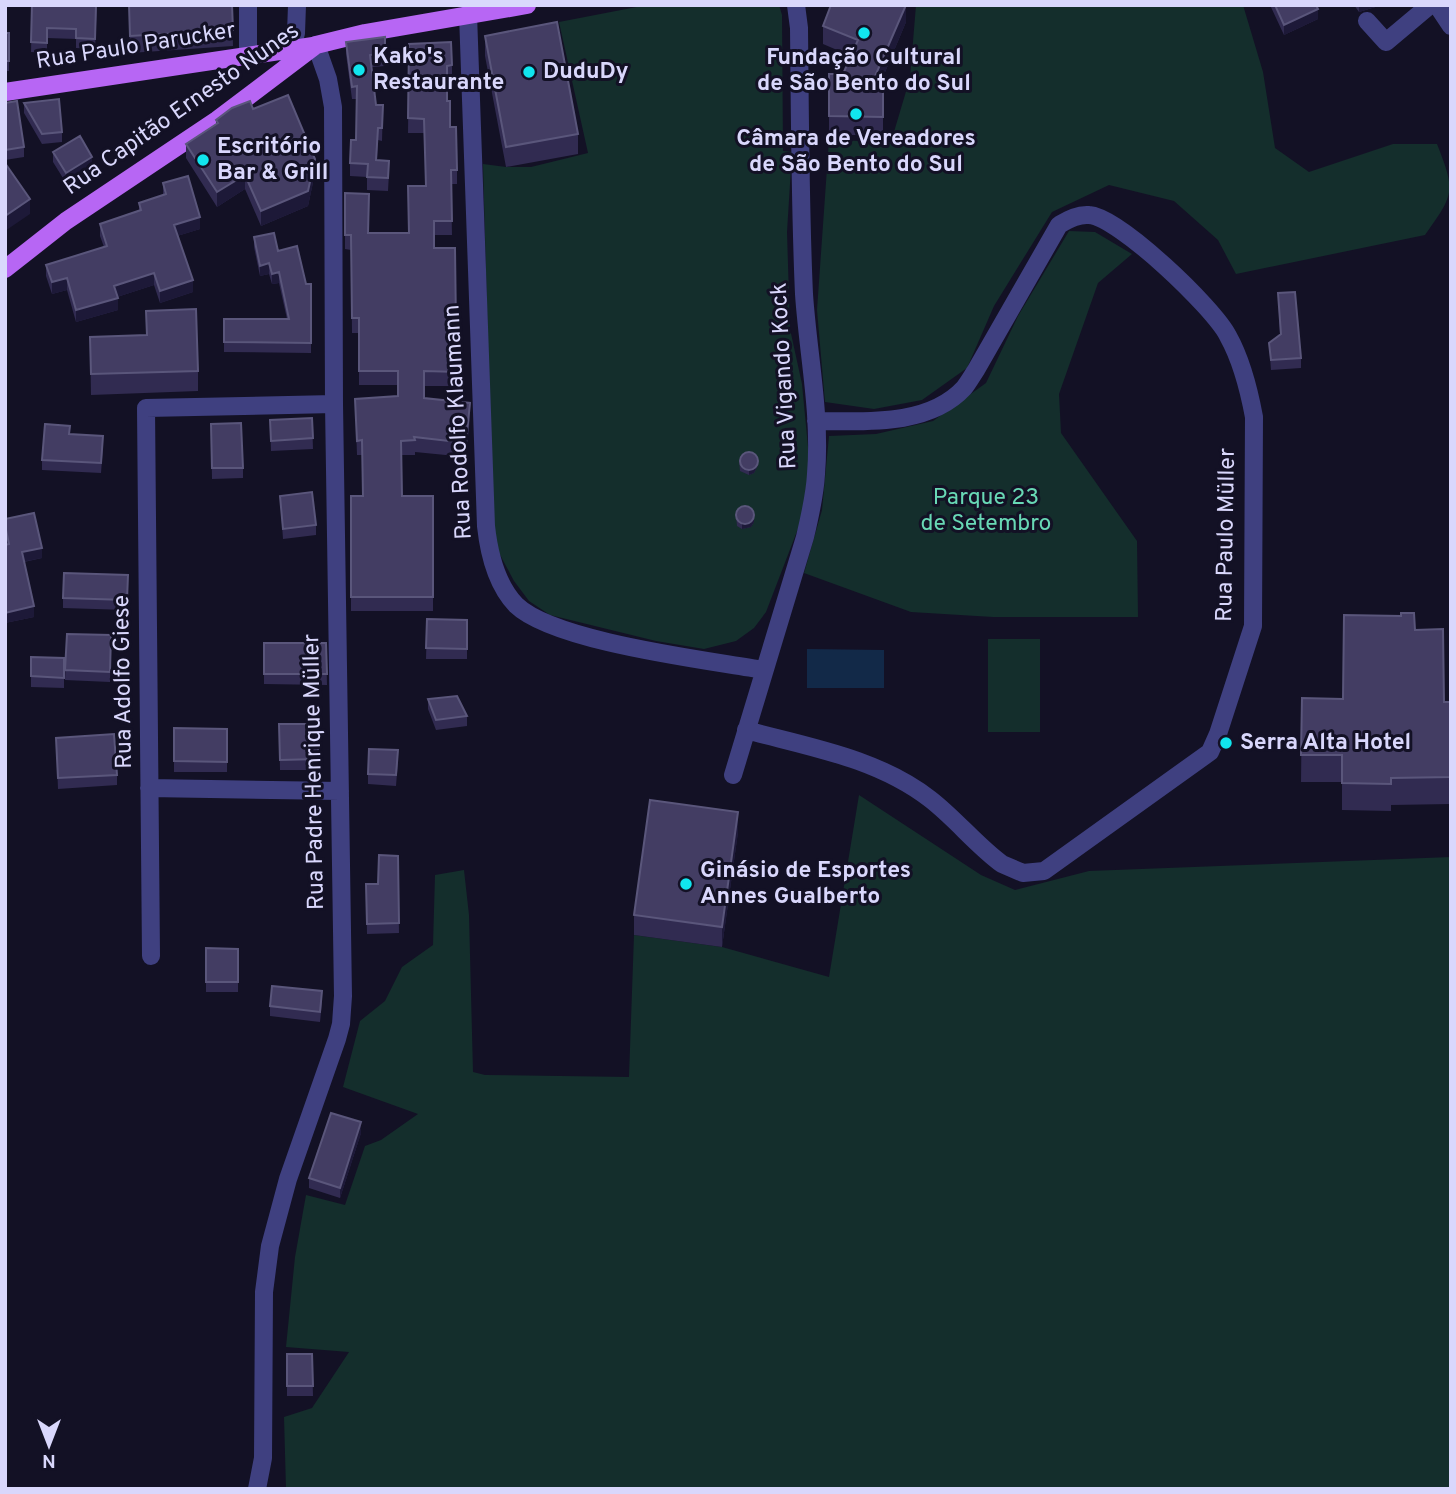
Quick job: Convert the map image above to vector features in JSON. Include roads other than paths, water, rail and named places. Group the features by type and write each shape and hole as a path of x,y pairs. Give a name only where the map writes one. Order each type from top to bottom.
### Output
{"main road":[{"name":"Rua Capitão Ernesto Nunes","path":"5,269 66,221 217,120 324,42 527,5"},
{"name":"Rua Paulo Parucker","path":"5,92 324,42"},
{"path":"248,54 264,66 265,74 260,87"}],"street":[{"path":"248,5 248,54"},
{"name":"Rua Vigando Kock","path":"733,775 804,537 813,499 817,452 804,297 799,28 796,5"},
{"path":"1367,21 1386,42 1430,5"},
{"path":"1437,5 1451,26"},
{"path":"297,11 313,34 324,42"},
{"path":"286,69 292,49 297,11"},
{"name":"Rua Rodolfo Klaumann","path":"468,14 486,526 495,571 516,605 533,618 559,629 657,652 763,670"},
{"name":"Rua Padre Henrique Müller","path":"257,1489 263,1458 264,1305 268,1258 288,1179 341,1024 343,996 334,404 333,107 324,42"},
{"name":"Rua Paulo Müller","path":"746,730 842,756 887,772 932,800 1002,864 1012,870 1034,874 1054,864 1099,829 1210,752 1253,626 1254,417 1250,393 1239,359 1228,334 1193,292 1134,240 1099,218 1088,215 1071,218 1059,225 976,370 963,388 949,400 934,408 894,419 816,421"},
{"name":"Rua Adolfo Giese","path":"151,956 146,408 334,404"},
{"path":"149,788 340,790"}],"water":[{"path":"807,649 884,650 884,688 807,688"}],"place":[{"name":"Fundação Cultural de São Bento do Sul","path":"864,33"},
{"name":"Kako's Restaurante","path":"359,70"},
{"name":"DuduDy","path":"529,72"},
{"name":"Câmara de Vereadores de São Bento do Sul","path":"856,114"},
{"name":"Escritório Bar & Grill","path":"203,160"},
{"name":"Serra Alta Hotel","path":"1226,743"},
{"name":"Ginásio de Esportes Annes Gualberto","path":"686,884"}],"park label":[{"name":"Parque 23 de Setembro","path":"986,511"}]}
